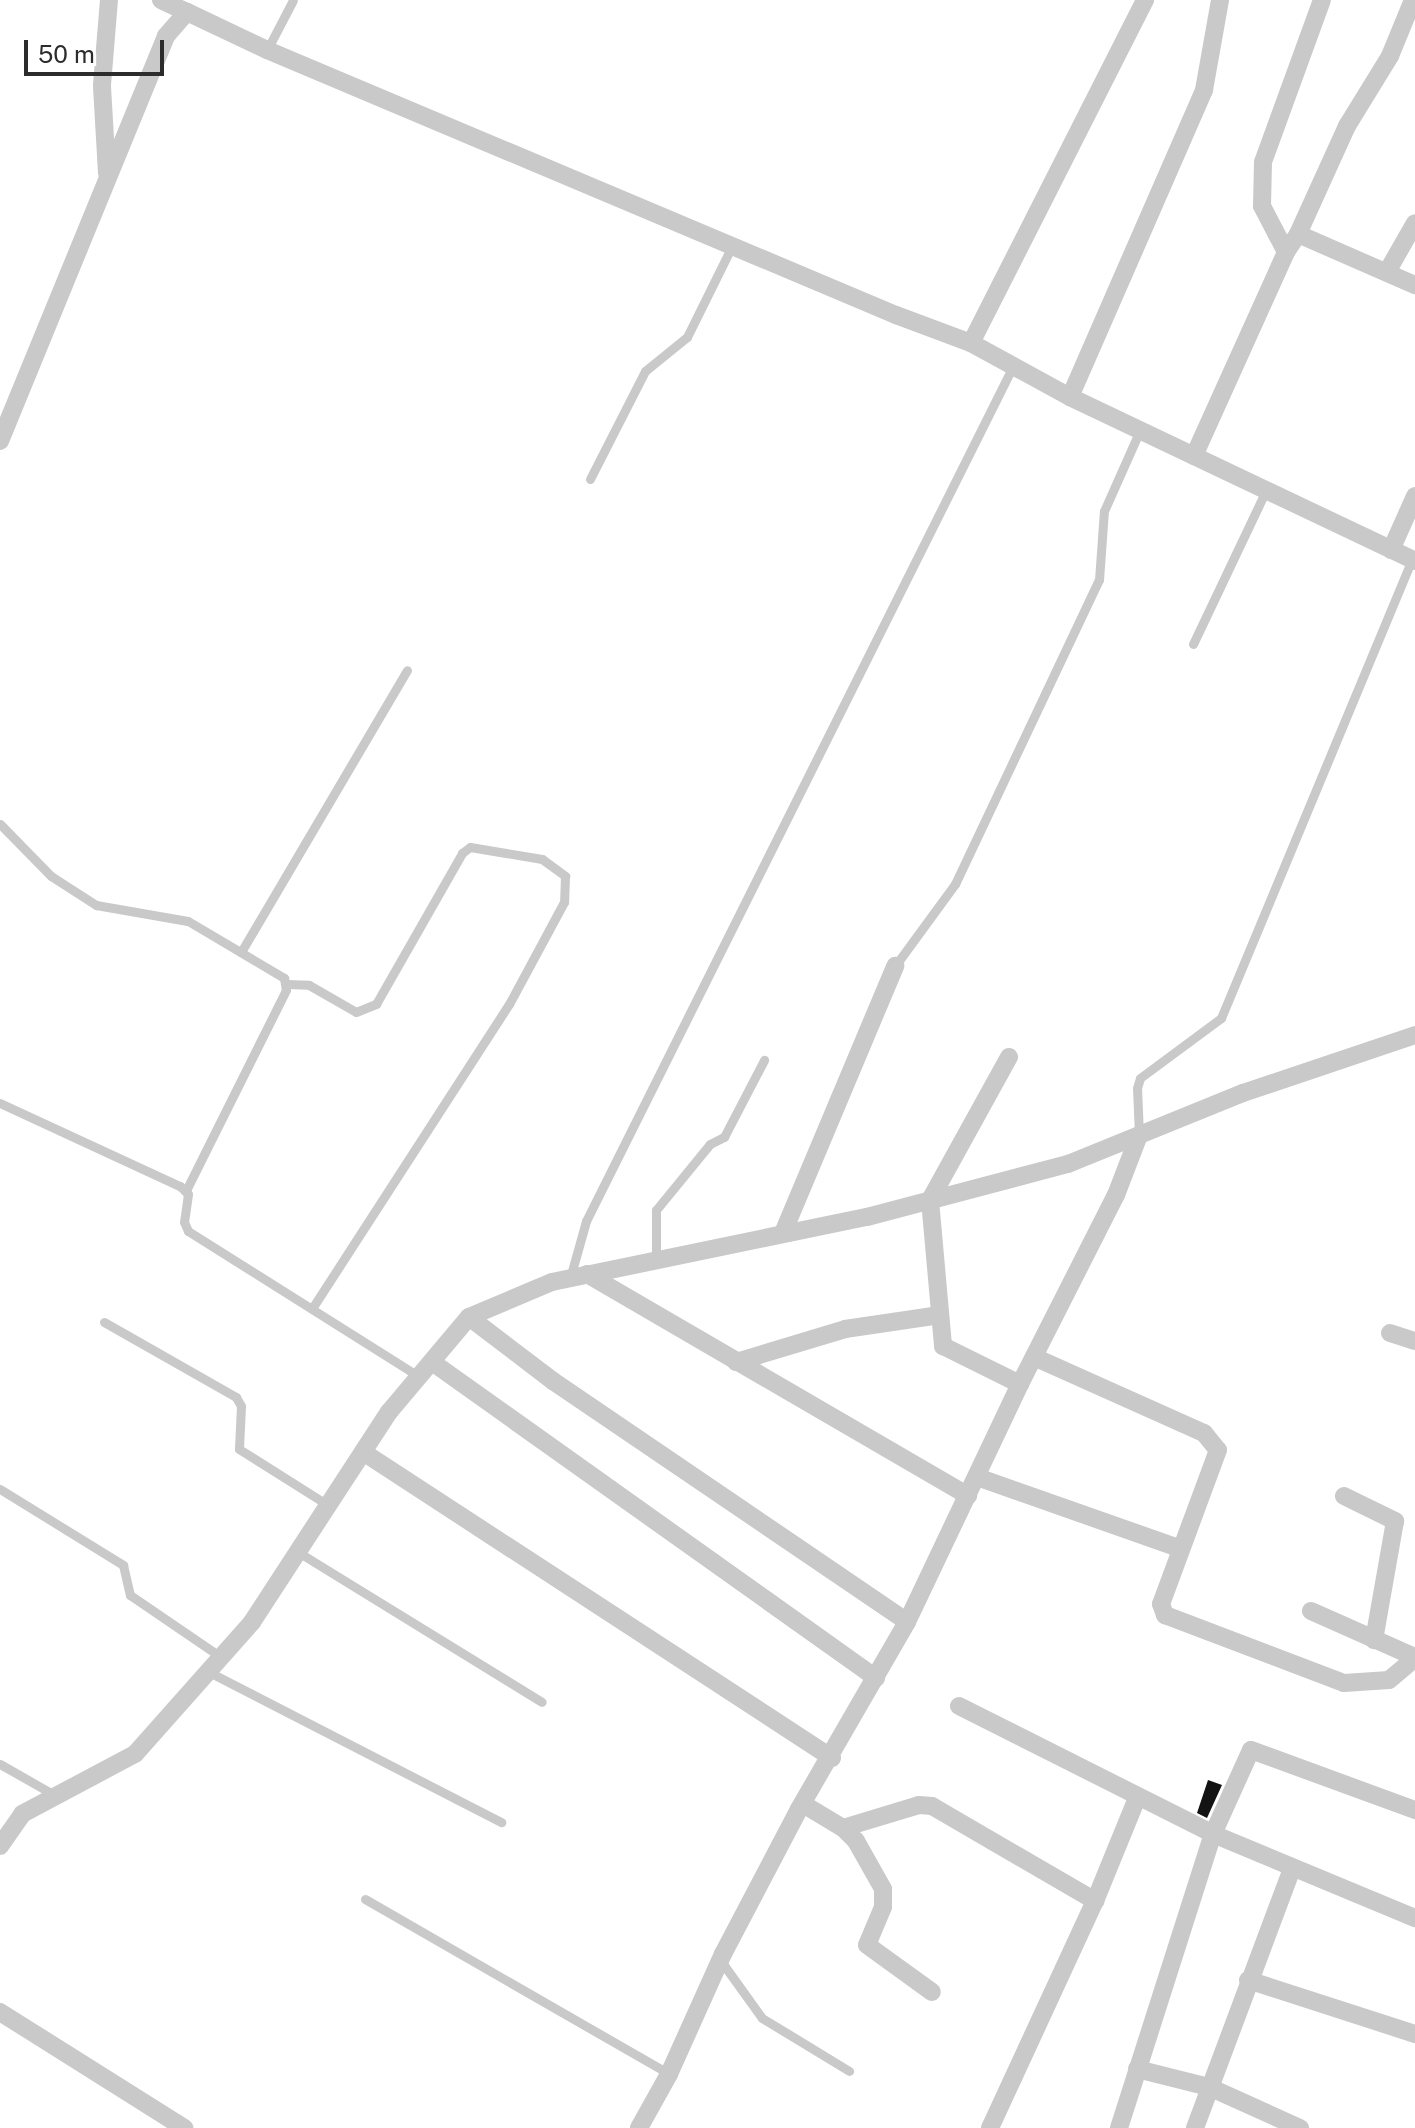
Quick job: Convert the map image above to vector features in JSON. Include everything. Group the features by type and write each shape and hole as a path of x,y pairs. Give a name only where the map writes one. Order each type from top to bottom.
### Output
{"street":[{"path":"108,178 102,85 109,0"},
{"path":"161,0 267,50 971,343 1070,397 1414,560"},
{"path":"971,343 1145,0"},
{"path":"1070,397 1204,90 1220,0"},
{"path":"1286,252 1262,206 1263,162 1322,0"},
{"path":"1194,456 1286,252 1298,234 1347,126 1390,56 1413,0"},
{"path":"0,441 166,36 187,12"},
{"path":"1387,272 1415,223"},
{"path":"1298,234 1415,285"},
{"path":"1391,550 1415,496"},
{"path":"783,1233 895,966"},
{"path":"0,1846 22,1814 135,1754 221,1657 252,1622 389,1412 469,1317 579,1276 930,1200 1068,1164 1243,1093 1415,1035"},
{"path":"1009,1057 930,1200 943,1346 1020,1384"},
{"path":"639,2128 669,2074 721,1960 803,1804 907,1622 1020,1384 1116,1195 1139,1135"},
{"path":"579,1276 736,1362 968,1496"},
{"path":"736,1362 845,1329 940,1315"},
{"path":"469,1317 553,1381 907,1622"},
{"path":"1390,1333 1415,1341"},
{"path":"1034,1357 1210,1438 1218,1450 1161,1604 1165,1615 1344,1683 1389,1680 1415,1658 1311,1611"},
{"path":"432,1362 876,1678"},
{"path":"363,1452 832,1758"},
{"path":"977,1477 1181,1549"},
{"path":"1344,1496 1395,1521 1374,1640"},
{"path":"959,1706 1213,1834 1415,1918"},
{"path":"1119,2128 1213,1834 1251,1750 1415,1810"},
{"path":"990,2128 1095,1901 1137,1798"},
{"path":"803,1804 843,1828 861,1847 884,1894 883,1907 867,1945 932,1992"},
{"path":"843,1828 919,1805 932,1806 1095,1901"},
{"path":"1195,2128 1292,1869"},
{"path":"1248,1980 1415,2034"},
{"path":"0,2012 184,2128"},
{"path":"1137,2069 1209,2087 1300,2128"}],"lane":[{"path":"267,50 293,0"},
{"path":"590,479 645,371 687,337 732,245"},
{"path":"579,1276 586,1221 1013,366"},
{"path":"895,966 955,884 1099,580 1104,511 1140,430"},
{"path":"1193,644 1266,490"},
{"path":"1139,1135 1140,1078 1221,1018 1414,560"},
{"path":"241,952 407,670"},
{"path":"0,824 51,876 96,905 188,921 279,973 286,990 186,1191 184,1222 188,1231 419,1377"},
{"path":"286,984 309,985 356,1012 376,1004 462,853 470,847 542,859 565,876 564,902 509,1004 312,1309"},
{"path":"656,1259 656,1210 710,1144 724,1137 764,1060"},
{"path":"0,1103 186,1191"},
{"path":"104,1322 233,1394 241,1406 239,1449 328,1505"},
{"path":"0,1489 123,1565 130,1595 221,1657"},
{"path":"298,1552 542,1702"},
{"path":"207,1671 501,1822"},
{"path":"0,1764 56,1796"},
{"path":"365,1899 669,2074"},
{"path":"721,1960 762,2018 849,2071"}],"building":[{"path":"1208,1780 1222,1785 1207,1818 1197,1813"}]}
